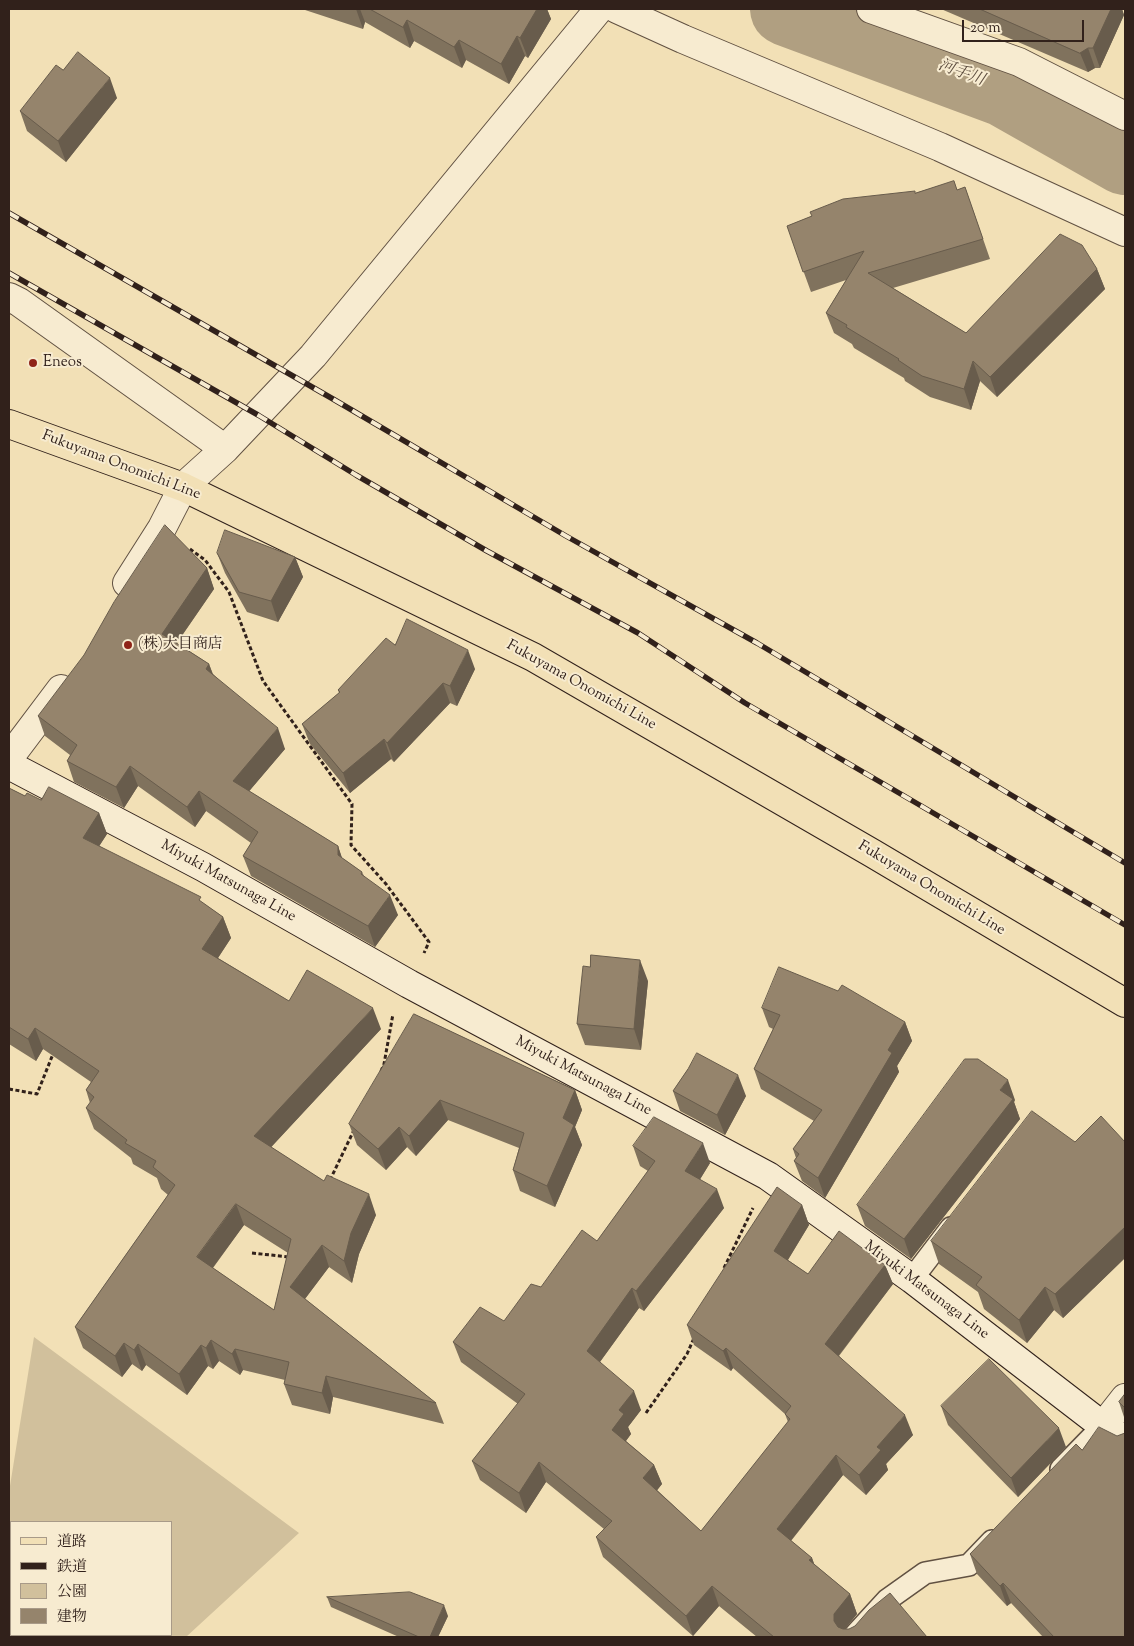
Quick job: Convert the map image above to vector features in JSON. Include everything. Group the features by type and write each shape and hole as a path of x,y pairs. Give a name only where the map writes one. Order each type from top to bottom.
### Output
{"main road":[{"name":"Fukuyama Onomichi Line","path":"9,424 183,487 533,657 872,853 1125,1003"}],"street":[{"path":"113,605 162,528 183,487 225,449 313,356 599,9"},
{"path":"617,9 683,40 940,147 1125,232"},
{"path":"871,9 1019,62 1125,116"},
{"path":"9,297 225,449"},
{"path":"9,758 79,666"},
{"name":"Miyuki Matsunaga Line","path":"9,765 203,867 410,984 768,1176 912,1279 1103,1426 1125,1440"},
{"path":"1103,1426 1125,1398"}],"lane":[{"path":"912,1279 960,1216"},
{"path":"1049,1481 1103,1426"},
{"path":"853,1637 887,1600 925,1573 969,1565 1003,1530"}],"path":[{"path":"162,528 205,560 228,592 263,681 352,804 351,845 386,884 429,942 410,984 395,1006 384,1064 380,1072"},
{"path":"9,1089 37,1094 52,1054 58,1046"},
{"path":"330,1180 355,1129"},
{"path":"724,1270 768,1176"},
{"path":"252,1253 292,1257"},
{"path":"646,1413 687,1354 695,1337"}],"green space":[{"path":"34,1337 299,1533 186,1637 9,1637 9,1492"}],"building":[{"path":"370,9 537,9 520,38 517,36 501,64 459,40 454,47 407,20 403,27"},
{"path":"980,9 1111,9 1093,48 1088,48 1080,53"},
{"path":"78,52 110,78 58,141 20,111 56,65 63,70"},
{"path":"954,181 957,190 965,187 983,239 868,273 966,333 1060,234 1082,245 1097,269 990,377 973,361 964,389 922,376 899,359 826,313 864,251 803,272 787,226 812,216 810,212 843,199 915,191 915,193"},
{"path":"165,525 207,568 162,634 209,664 206,669 278,728 233,781 338,846 338,855 390,895 368,926 243,856 258,832 199,791 187,807 130,766 116,787 67,761 77,745 38,716 84,655 114,602"},
{"path":"225,530 295,557 271,601 239,592 217,553"},
{"path":"407,619 468,650 450,686 443,683 387,743 384,739 343,773 302,724 340,692 338,690 386,638 395,645"},
{"path":"49,787 99,813 83,838 201,897 199,900 223,917 202,949 289,1001 307,970 373,1008 254,1136 324,1181 327,1175 369,1194 351,1233 344,1261 322,1245 290,1287 436,1403 326,1376 322,1393 284,1384 289,1362 235,1349 232,1354 211,1340 206,1348 201,1345 179,1374 138,1344 134,1350 124,1343 115,1356 75,1327 175,1185 153,1167 156,1161 125,1143 127,1140 86,1108 94,1097 86,1090 99,1071 35,1028 28,1039 9,1027 9,788 25,796 27,793 41,800","holes":["236,1204 291,1239 274,1310 197,1257"]},
{"path":"591,955 640,960 634,1029 577,1024 583,966 590,967"},
{"path":"779,967 838,991 842,985 905,1022 888,1050 892,1053 818,1178 794,1161 799,1154 793,1149 822,1110 754,1069 780,1015 762,1008"},
{"path":"414,1014 575,1090 563,1118 574,1125 547,1186 513,1170 524,1133 440,1100 409,1136 399,1127 378,1149 349,1124"},
{"path":"697,1053 738,1075 717,1115 673,1091"},
{"path":"965,1059 978,1059 1008,1080 1000,1090 1013,1099 904,1239 857,1205"},
{"path":"1032,1111 1075,1142 1101,1116 1125,1142 1125,1227 1055,1294 1045,1287 1019,1320 976,1285 982,1277 931,1241"},
{"path":"654,1117 703,1143 685,1171 717,1189 636,1291 632,1288 587,1351 634,1391 619,1410 624,1414 612,1430 654,1465 643,1478 701,1531 790,1419 785,1414 791,1406 726,1348 723,1351 687,1325 777,1187 802,1205 774,1251 808,1274 839,1231 885,1265 825,1344 905,1415 877,1447 881,1450 859,1475 836,1455 777,1529 812,1558 809,1560 850,1594 834,1614 834,1621 838,1627 849,1629 855,1626 869,1610 890,1593 927,1637 774,1637 712,1586 686,1616 596,1537 612,1521 539,1462 519,1493 472,1461 525,1394 453,1342 480,1307 504,1321 531,1284 541,1287 582,1230 597,1241 655,1161 633,1146"},
{"path":"989,1359 1059,1428 1011,1478 941,1406"},
{"path":"1125,1394 1125,1408 1119,1402"},
{"path":"1099,1427 1117,1436 1125,1433 1125,1637 1054,1637 1003,1583 1000,1586 970,1554 1076,1444 1082,1450"},
{"path":"410,1592 444,1605 430,1637 419,1637 327,1597"}],"waterway":[{"name":"河手川","path":"787,9 1005,90 1125,158"}],"railway":[{"path":"9,213 333,399 566,536 757,643 1125,863"},
{"path":"9,273 258,415 356,475 487,551 638,633 745,703 1125,925"}],"place":[{"name":"Eneos","path":"33,363"},
{"name":"(株)大目商店","path":"128,645"}]}
